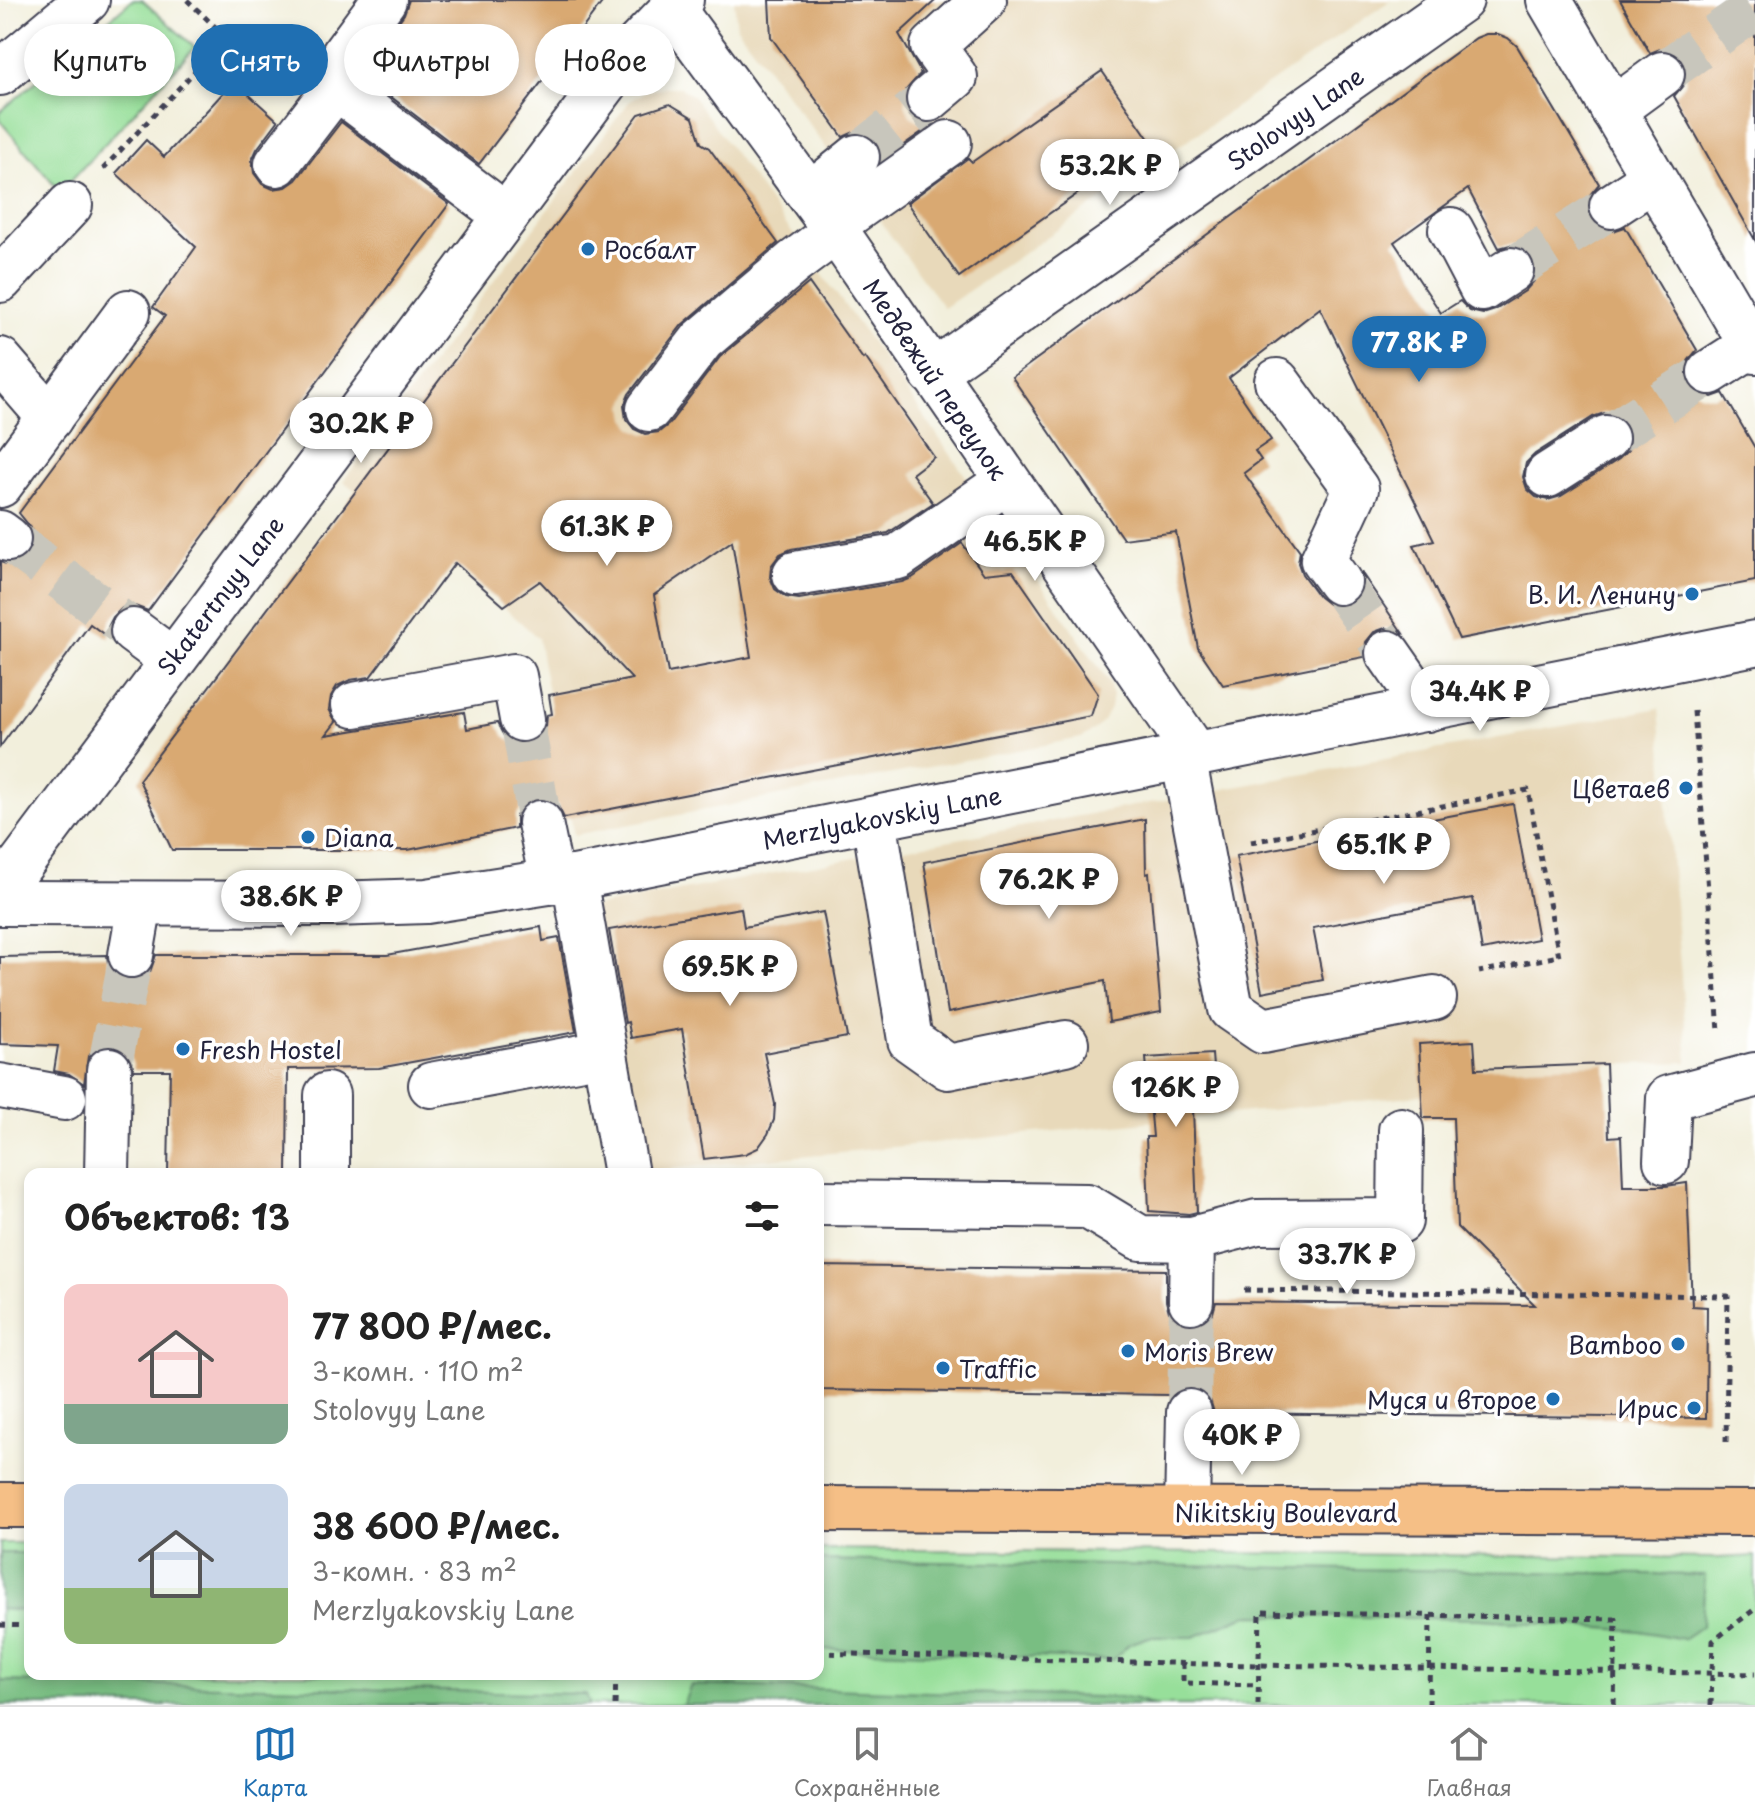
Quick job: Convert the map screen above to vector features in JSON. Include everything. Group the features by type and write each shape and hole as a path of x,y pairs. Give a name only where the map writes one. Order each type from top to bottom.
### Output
{"main road":[{"path":"0,1505 24,1505"},
{"name":"Nikitskiy Boulevard","path":"824,1509 1755,1513"}],"street":[{"path":"0,73 87,0"},
{"path":"277,164 326,101 344,54 384,0"},
{"path":"929,99 955,77 933,46 984,0"},
{"name":"Stolovyy Lane","path":"932,373 1461,0"},
{"path":"1549,0 1653,179 1740,289 1753,348 1710,372"},
{"name":"Медвежий переулок","path":"676,4 826,217 1189,755"},
{"name":"Skatertnyy Lane","path":"0,892 505,215 623,60 676,4"},
{"path":"1613,110 1662,74"},
{"path":"326,101 505,215"},
{"path":"826,217 949,143"},
{"path":"649,409 702,340 793,263 826,217 857,157"},
{"path":"1612,206 1653,179"},
{"path":"0,280 70,205"},
{"path":"1451,230 1482,289 1511,270"},
{"path":"0,485 128,312"},
{"path":"0,360 50,418"},
{"path":"1277,381 1356,489 1323,560 1339,582"},
{"path":"1548,475 1606,438"},
{"path":"795,574 898,557 1006,482"},
{"path":"133,631 172,660"},
{"name":"Merzlyakovskiy Lane","path":"0,903 332,904 427,901 563,880 1755,643"},
{"path":"1388,653 1427,709"},
{"path":"354,705 514,676 522,719"},
{"path":"1189,755 1201,851 1231,1009 1263,1031 1434,998"},
{"path":"874,819 910,1040 948,1067 1066,1043"},
{"path":"540,823 563,880 604,1053 625,1168"},
{"path":"131,955 140,904"},
{"path":"431,1085 604,1053"},
{"path":"107,1168 109,1070"},
{"path":"1666,1161 1669,1098 1739,1079"},
{"path":"0,1086 64,1098"},
{"path":"327,1095 327,1168"},
{"path":"824,1203 1087,1206 1140,1238 1192,1239 1257,1222 1400,1221 1401,1130"},
{"path":"1191,1295 1192,1239"},
{"path":"1187,1511 1189,1412"}],"path":[{"path":"187,0 212,24"},
{"path":"70,205 191,75"},
{"path":"315,96 326,101"},
{"path":"1694,711 1739,1079"},
{"path":"1201,851 1528,790 1559,956 1462,976 1434,998"},
{"path":"1191,1295 1728,1296 1726,1443"},
{"path":"1711,1705 1713,1641 1755,1609"},
{"path":"1258,1705 1260,1612 1616,1619 1614,1705"},
{"path":"1429,1705 1430,1615"},
{"path":"0,1625 24,1626"},
{"path":"824,1653 1755,1674"},
{"path":"1183,1663 1183,1683 1258,1685"},
{"path":"615,1705 616,1680"}],"shaded area":[{"path":"734,0 1391,0 944,308 737,27"},
{"path":"675,87 693,96 898,379 1109,682 1112,695 1110,708 1093,731 1081,738 574,835 538,638 445,554 438,553 343,481 629,102 638,96 675,96"},
{"path":"1659,708 1688,1062 1476,1069 1474,1041 1420,1044 1422,1095 680,1168 638,1168 592,907"}],"green space":[{"path":"132,0 142,0 169,24 104,24"},
{"path":"175,29 191,43 191,51 175,68"},
{"path":"24,92 24,96 149,96 60,192 0,121 0,112"},
{"path":"0,1543 24,1543 24,1680 824,1680 824,1549 1755,1556 1755,1705 0,1705"},
{"path":"0,1553 24,1553 24,1611 0,1609"},
{"path":"824,1560 1705,1575 1702,1626 1683,1639 1640,1631 1480,1619 1246,1615 1194,1637 1149,1637 1129,1644 1113,1660 824,1649"},
{"path":"0,1681 586,1694 590,1705 0,1705"},
{"path":"691,1685 1133,1698 1154,1705 683,1705"}],"building":[{"path":"409,0 604,0 586,24 535,24 535,91 479,164 390,96 519,96 519,24 397,24"},
{"path":"769,0 936,0 899,34 921,73 906,90 905,104 910,116 933,124 881,161 877,142 867,134 854,132 843,137 771,37"},
{"path":"1620,0 1755,0 1755,240 1674,96 1685,83 1687,72 1683,60 1671,51 1660,49 1650,53"},
{"path":"1498,34 1517,46 1599,184 1589,196 1587,207 1591,219 1602,229 1613,231 1625,227 1697,350 1688,361 1685,374 1689,386 1699,394 1712,397 1723,393 1755,448 1755,581 1459,639 1414,545 1434,540 1320,308 1229,378 1271,440 1255,451 1261,460 1244,473 1300,551 1298,563 1302,574 1319,597 1328,604 1341,607 1353,603 1362,591 1364,580 1361,572 1404,635 1398,630 1385,628 1374,632 1366,642 1364,657 1223,685 1198,648 1176,532 1123,539 1012,377 1476,38","holes":["1468,189 1499,248 1510,245 1522,247 1531,256 1536,268 1534,281 1525,291 1495,310 1483,314 1470,311 1460,301 1441,313 1394,242","1604,413 1617,416 1627,424 1631,436 1628,450 1619,459 1561,496 1548,500 1536,497 1527,489 1523,477 1526,463 1535,454"]},
{"path":"1102,71 1151,142 959,277 907,203 968,158 972,162"},
{"path":"220,96 250,96 278,121 252,160 254,173 262,184 273,189 286,187 296,180 341,122 449,204 148,611 135,606 122,608 108,627 110,639 90,624 0,747 0,562 18,562 28,553 33,541 31,528 19,513 165,316 153,307 196,247 116,173 146,140 164,157"},
{"path":"670,104 693,118 701,143 709,148 778,243 682,325 629,394 624,406 626,419 634,429 645,434 659,432 669,424 720,357 809,283 934,457 912,474 933,503 888,533 791,549 780,554 771,566 770,577 775,589 786,597 799,599 902,582 962,543 984,574 1013,571 1098,694 1091,716 564,818 558,806 549,800 536,798 523,805 516,816 516,828 408,850 172,850 139,780 639,114","holes":["732,541 751,657 668,673 654,595","455,563 504,606 540,581 632,679 549,695 552,714 547,715 546,727 539,737 526,744 514,743 504,736 497,723 467,729 464,712 326,735 336,722 329,709 337,686 370,677"]},
{"path":"1513,804 1538,939 1482,950 1473,898 1313,928 1323,980 1262,992 1236,856"},
{"path":"1145,819 1146,874 1149,873 1161,1012 1109,1022 1105,981 948,1013 924,862"},
{"path":"741,908 744,927 823,912 847,1037 764,1053 775,1104 774,1120 768,1134 758,1148 745,1154 704,1159 682,1029 631,1038 628,1022 625,1023 609,930"},
{"path":"541,927 543,941 559,938 576,1032 379,1068 288,1069 287,1168 168,1168 170,1070 134,1070 131,1059 123,1049 109,1045 98,1048 88,1056 84,1084 69,1074 54,1071 58,1046 0,1044 0,957 107,955 114,974 127,980 150,972 156,955 387,955"},
{"path":"1474,1041 1476,1069 1606,1064 1609,1137 1621,1136 1623,1186 1687,1183 1692,1306 1707,1307 1706,1418 1214,1413 1210,1399 1201,1390 1190,1387 1171,1395 824,1390 824,1266 1166,1270 1169,1312 1178,1322 1190,1326 1204,1322 1213,1313 1216,1302 1535,1305 1457,1227 1453,1118 1423,1118 1419,1044"},
{"path":"1212,1054 1216,1107 1193,1109 1197,1212 1149,1211 1146,1137 1153,1137 1146,1058"}],"tunnel":[{"path":"1662,74 1755,8"},
{"path":"857,157 929,99"},
{"path":"1511,270 1612,206"},
{"path":"1606,438 1710,372"},
{"path":"8,539 133,631"},
{"path":"1339,582 1388,653"},
{"path":"522,719 540,823"},
{"path":"109,1070 131,955"},
{"path":"1189,1412 1191,1301"}],"place":[{"name":"Росбалт","path":"588,249"},
{"name":"В. И. Ленину","path":"1692,594"},
{"name":"Цветаев","path":"1686,788"},
{"name":"Diana","path":"308,837"},
{"name":"Fresh Hostel","path":"183,1049"},
{"name":"Bamboo","path":"1678,1344"},
{"name":"Moris Brew","path":"1128,1351"},
{"name":"Traffic","path":"943,1368"},
{"name":"Муся и второе","path":"1553,1399"},
{"name":"Ирис","path":"1694,1408"}]}
